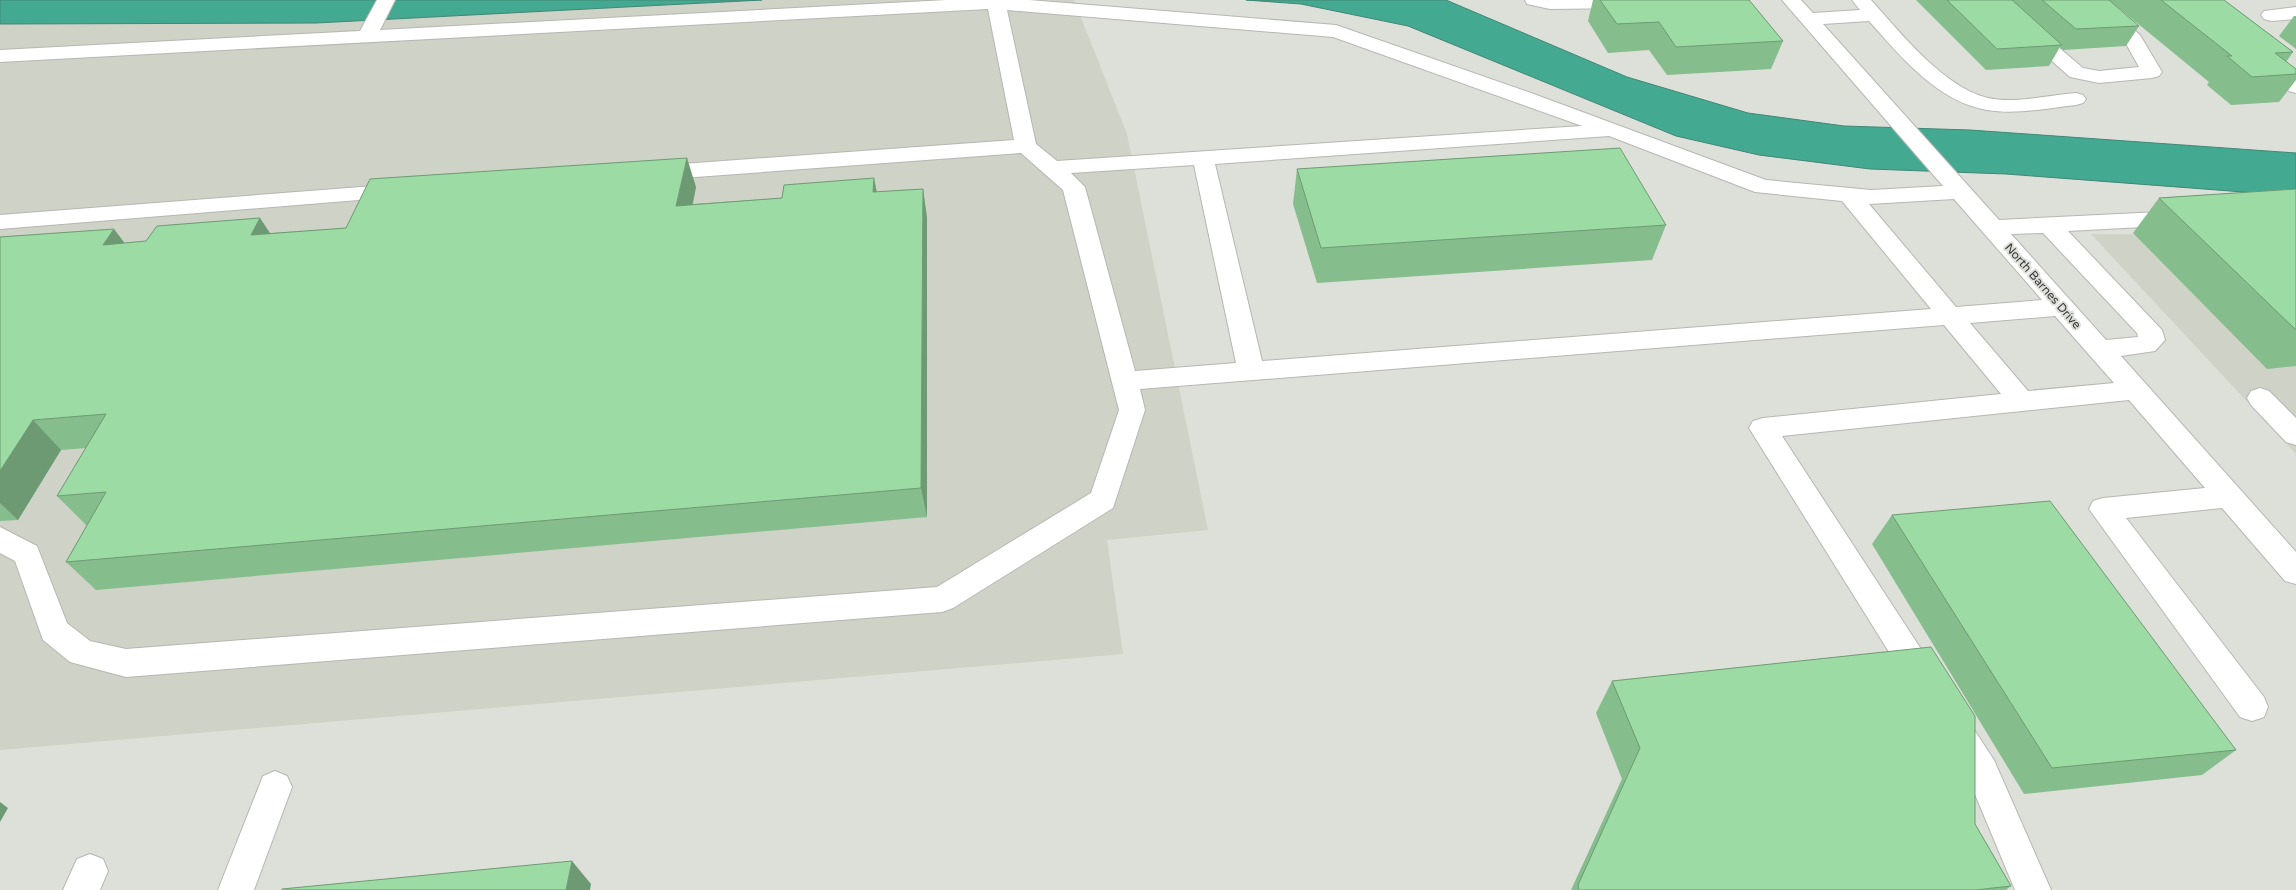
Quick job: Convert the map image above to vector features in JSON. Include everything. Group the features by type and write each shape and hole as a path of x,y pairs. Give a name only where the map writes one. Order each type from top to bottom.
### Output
{"street":[{"path":"369,33 386,0"},
{"path":"1534,0 1550,3 1648,1"},
{"name":"North Barnes Drive","path":"1791,0 2296,572"},
{"path":"1992,0 2077,73 2099,77 2152,72 2134,39 2088,0"},
{"path":"0,540 27,554 54,631 81,652 126,662 942,599 1103,500 1132,410 1074,187 1026,146 996,2"},
{"path":"0,56 369,33 996,2 1336,31 1506,90 1764,187 1871,197 1958,189"},
{"path":"1808,19 1868,7 1917,61 1962,96 1989,104 2076,99"},
{"path":"2271,15 2296,13"},
{"path":"2250,52 2296,87"},
{"path":"1052,168 1613,131"},
{"path":"637,174 1026,146"},
{"path":"1203,158 1251,371"},
{"path":"0,222 417,190"},
{"path":"1850,196 1948,316 2022,402"},
{"path":"1992,228 2204,216"},
{"path":"2049,225 2149,330 2152,340 2146,345 2099,350"},
{"path":"1124,381 2062,306"},
{"path":"2033,890 1982,771 1763,428 2136,390"},
{"path":"2260,398 2296,436"},
{"path":"2229,496 2103,509 2252,707"},
{"path":"236,890 275,788"}],"shaded area":[{"path":"0,0 1074,0 1127,134 1208,530 1107,540 1123,654 0,750"},
{"path":"0,0 762,0 316,23 0,24"},
{"path":"1246,0 1446,0 1627,77 1748,113 1844,126 1970,130 2296,153 2296,196 2006,174 1870,169 1759,155 1676,136 1408,26 1301,4"},
{"path":"2091,234 2296,236 2296,454"}],"building":[{"path":"1600,0 1749,0 1783,41 1676,47 1659,22 1617,24"},
{"path":"1947,0 2012,0 2062,45 1997,49"},
{"path":"2042,0 2109,0 2139,26 2076,29"},
{"path":"2161,0 2224,0 2293,52 2275,53 2296,69 2296,74 2252,77 2227,56 2232,56"},
{"path":"1620,148 1666,225 1321,248 1297,169"},
{"path":"687,158 676,206 782,198 784,185 874,178 873,192 923,189 921,488 66,562 106,492 57,496 106,414 33,420 0,471 0,237 114,229 103,245 146,241 157,226 260,218 251,235 346,228 370,179"},
{"path":"2296,189 2296,330 2159,198"},
{"path":"2050,501 2236,750 2052,768 1892,515"},
{"path":"1931,647 1975,716 1975,824 2011,886 1975,890 1579,890 1578,885 1640,748 1612,681"},
{"path":"572,861 566,890 282,890 282,889"}]}
